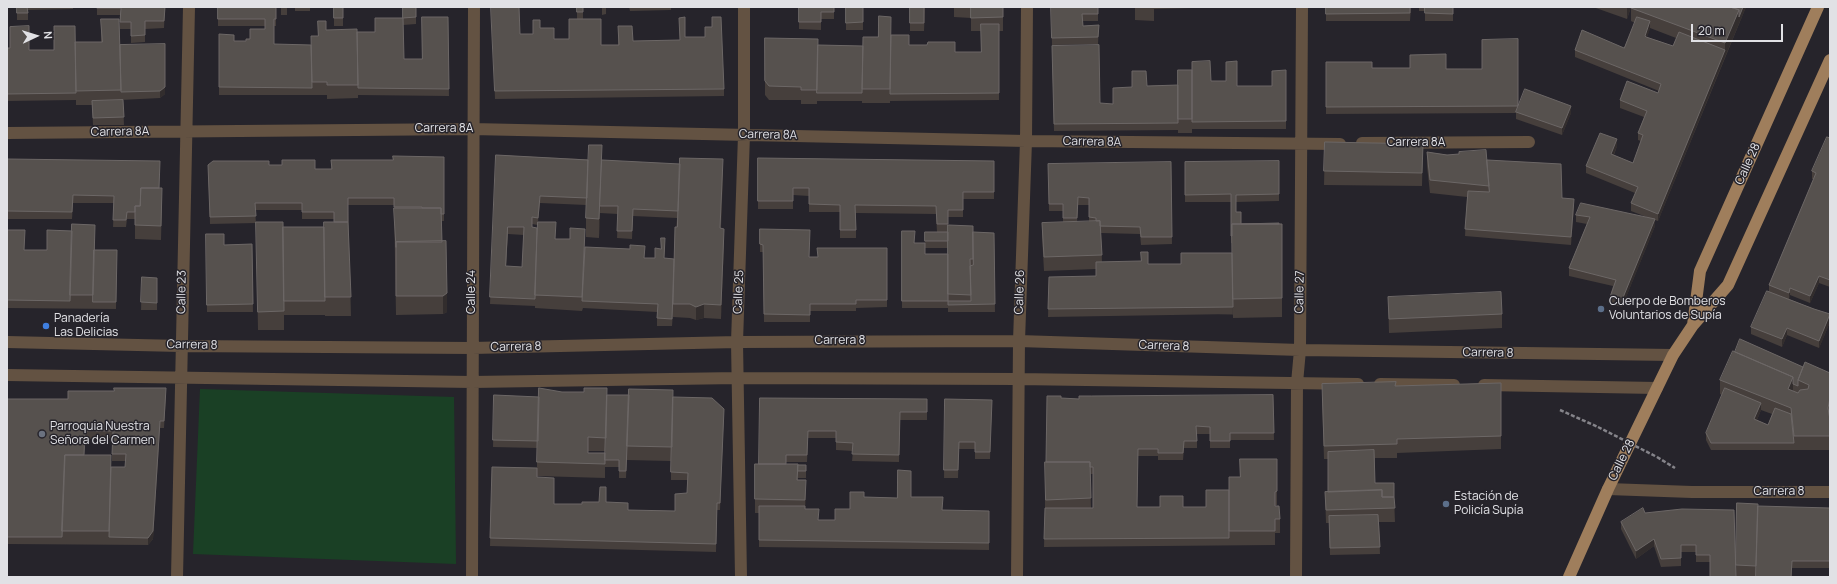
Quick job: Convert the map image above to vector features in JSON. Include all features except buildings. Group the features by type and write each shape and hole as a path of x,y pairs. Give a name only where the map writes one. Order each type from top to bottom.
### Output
{"main road":[{"name":"Calle 28","path":"1693,324 1700,271 1818,7"},
{"name":"Calle 28","path":"1569,577 1608,489 1673,355 1693,324 1728,285 1830,60"}],"street":[{"name":"Calle 23","path":"176,577 180,346 190,7"},
{"name":"Calle 24","path":"472,577 472,129 474,7"},
{"name":"Calle 25","path":"741,577 737,342 744,135 744,7"},
{"name":"Calle 26","path":"1017,577 1018,379 1026,141 1027,7"},
{"name":"Calle 27","path":"1296,577 1297,383 1300,350 1302,7"},
{"name":"Carrera 8A","path":"7,133 472,129 1026,141 1302,144 1529,142"},
{"name":"Carrera 8","path":"7,342 180,346 472,348 737,342 1019,341 1300,350 1673,355"},
{"path":"7,375 472,382 738,378 1018,379 1657,388"},
{"name":"Carrera 8","path":"1608,489 1692,492 1830,492"}],"path":[{"path":"1558,409 1657,456 1680,472"}],"green space":[{"path":"200,389 454,397 456,564 193,554"}],"place":[{"name":"Cuerpo de Bomberos Voluntarios de Supía","path":"1601,309"},
{"name":"Panadería Las Delicias","path":"46,326"},
{"name":"Parroquia Nuestra Señora del Carmen","path":"42,434"},
{"name":"Estación de Policía Supía","path":"1446,504"}]}
